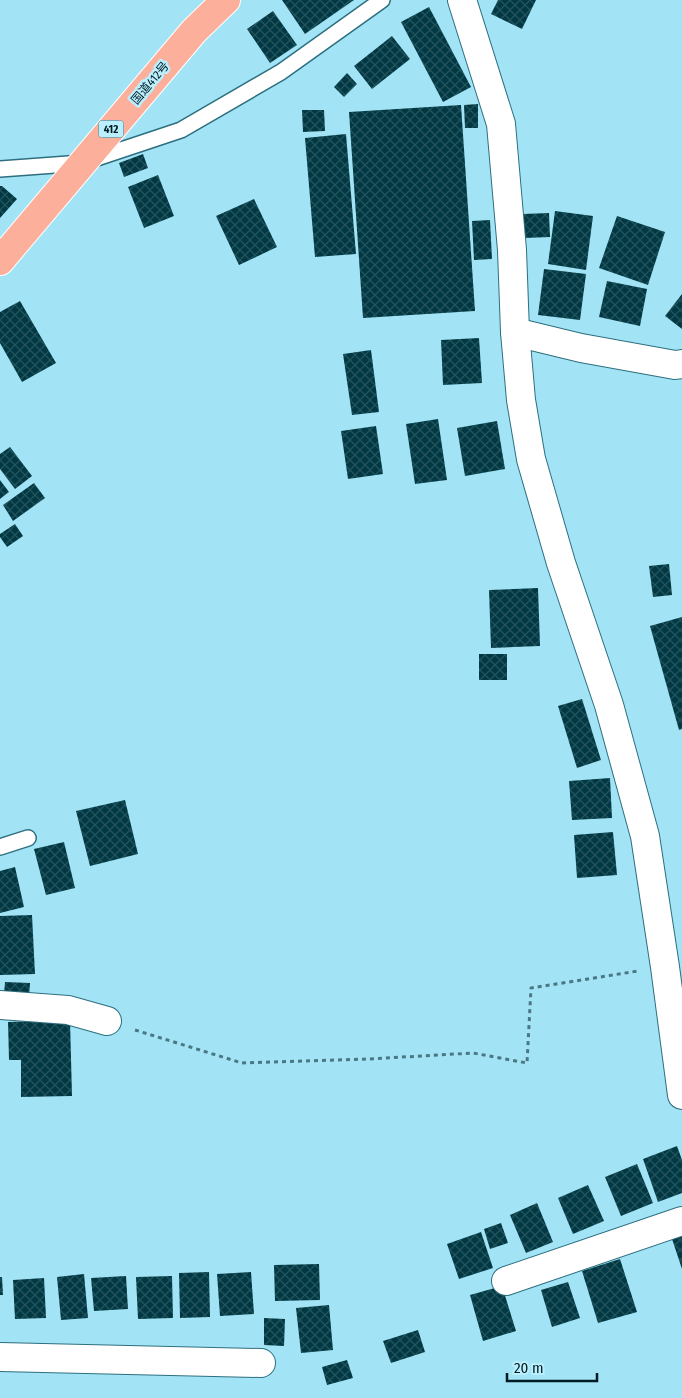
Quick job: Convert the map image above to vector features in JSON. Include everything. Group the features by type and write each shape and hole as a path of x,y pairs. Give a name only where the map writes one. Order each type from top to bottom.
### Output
{"highway":[{"name":"国道412号","path":"0,261 194,31 226,0"}],"street":[{"path":"462,0 501,124 512,250 515,332 521,400 531,459 561,562 609,705 645,836 666,967 682,1094"},
{"path":"515,332 580,348 675,365 682,364"},
{"path":"0,1005 68,1010 107,1021"},
{"path":"506,1281 682,1221"},
{"path":"0,1357 261,1363"}],"lane":[{"path":"0,169 82,163 182,130 281,72 382,0"},
{"path":"0,847 28,838"}],"path":[{"path":"107,1021 242,1063 472,1053 527,1063 531,988 666,967"}],"building":[{"path":"282,0 354,0 305,34"},
{"path":"498,0 536,0 522,29 491,14"},
{"path":"429,7 471,87 443,102 401,22"},
{"path":"273,11 297,45 270,63 247,29"},
{"path":"392,36 410,59 372,89 354,66"},
{"path":"347,73 357,84 344,97 334,87"},
{"path":"478,104 478,128 465,128 464,105"},
{"path":"461,105 475,311 363,318 349,112"},
{"path":"302,110 324,110 325,131 303,132"},
{"path":"346,134 356,254 315,257 305,138"},
{"path":"143,154 148,168 124,177 119,163"},
{"path":"158,175 174,216 144,228 128,187"},
{"path":"0,186 17,199 0,218"},
{"path":"254,199 277,247 239,265 216,216"},
{"path":"555,211 593,216 586,270 548,264"},
{"path":"549,213 550,237 525,238 523,214"},
{"path":"617,216 665,232 648,285 599,268"},
{"path":"490,220 492,259 474,260 472,221"},
{"path":"544,269 586,274 580,320 538,315"},
{"path":"607,281 647,289 640,326 599,317"},
{"path":"682,294 682,329 665,316"},
{"path":"20,301 56,363 22,382 0,343 0,312"},
{"path":"479,338 482,383 443,385 441,340"},
{"path":"371,350 379,412 352,415 343,354"},
{"path":"438,419 447,480 415,484 406,424"},
{"path":"497,421 505,469 465,476 457,428"},
{"path":"376,426 383,474 348,479 341,431"},
{"path":"10,447 32,476 15,489 0,469 0,454"},
{"path":"0,480 9,492 0,499"},
{"path":"34,483 45,498 13,521 3,505"},
{"path":"15,524 23,536 7,547 0,534"},
{"path":"669,564 672,595 653,597 649,566"},
{"path":"538,588 540,646 491,648 489,590"},
{"path":"682,617 682,729 679,730 650,626"},
{"path":"479,654 507,654 507,680 479,680"},
{"path":"582,699 601,760 577,768 558,706"},
{"path":"610,778 612,818 572,820 569,781"},
{"path":"125,800 138,854 90,866 76,811"},
{"path":"613,832 617,875 577,878 574,835"},
{"path":"64,842 75,888 46,895 34,849"},
{"path":"15,867 24,907 0,913 0,871"},
{"path":"32,915 35,974 0,975 0,916"},
{"path":"5,982 30,983 29,997 4,995"},
{"path":"70,1020 72,1096 21,1097 21,1060 9,1060 8,1022"},
{"path":"677,1146 682,1160 682,1193 658,1202 643,1159"},
{"path":"637,1164 653,1203 621,1216 605,1177"},
{"path":"588,1185 604,1221 573,1234 558,1198"},
{"path":"537,1203 553,1242 526,1253 510,1215"},
{"path":"501,1223 508,1243 490,1249 484,1229"},
{"path":"481,1232 493,1268 459,1279 447,1244"},
{"path":"682,1232 682,1269 671,1236"},
{"path":"620,1259 637,1312 598,1323 582,1271"},
{"path":"319,1264 320,1300 275,1301 274,1265"},
{"path":"209,1272 210,1317 180,1318 179,1273"},
{"path":"251,1272 254,1314 220,1316 217,1274"},
{"path":"84,1274 88,1318 61,1320 57,1277"},
{"path":"126,1276 128,1309 94,1311 91,1278"},
{"path":"172,1276 173,1318 138,1319 136,1277"},
{"path":"0,1277 2,1277 3,1295 0,1295"},
{"path":"44,1278 46,1318 15,1319 13,1280"},
{"path":"568,1282 580,1318 552,1327 541,1290"},
{"path":"502,1286 516,1331 483,1341 470,1295"},
{"path":"329,1305 333,1350 301,1353 296,1308"},
{"path":"264,1318 285,1319 284,1346 264,1345"},
{"path":"418,1330 425,1352 391,1363 383,1341"},
{"path":"347,1360 353,1378 327,1385 322,1367"}]}
